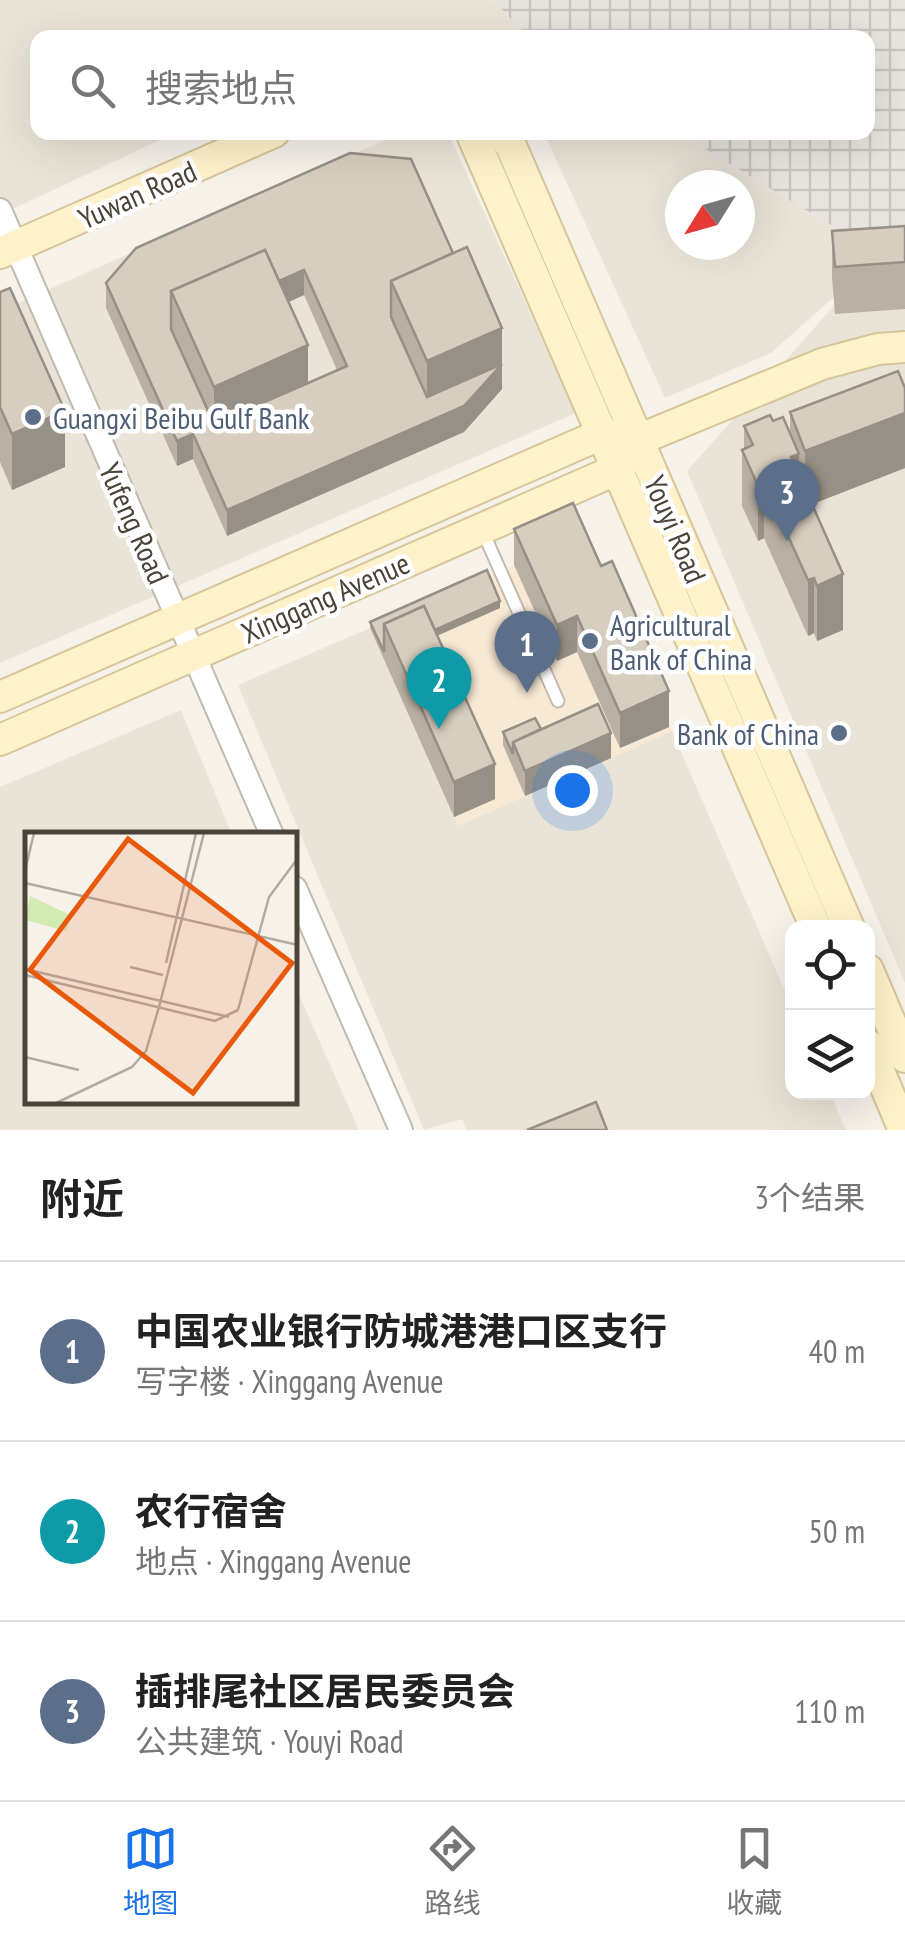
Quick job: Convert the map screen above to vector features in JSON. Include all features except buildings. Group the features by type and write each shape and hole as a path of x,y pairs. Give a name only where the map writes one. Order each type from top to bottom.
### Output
{"street":[{"name":"Yuwan Road","path":"8,251 256,140"},
{"name":"Youyi Road","path":"474,140 813,920"},
{"name":"Youyi Road","path":"507,140 846,920"},
{"name":"Yufeng Road","path":"0,210 8,251 178,619 271,832"},
{"path":"602,434 638,440 822,364 878,349 905,347"},
{"name":"Xinggang Avenue","path":"0,697 602,434"},
{"path":"618,469 638,440"},
{"name":"Xinggang Avenue","path":"0,740 618,469"},
{"path":"298,895 401,1130"},
{"path":"875,986 905,1056"},
{"path":"875,1062 904,1130"}],"lane":[{"path":"482,528 558,701"}],"shaded area":[{"path":"0,0 493,0 521,30 30,30 30,140 160,140 0,215"},
{"path":"493,0 905,0 905,252 880,255 755,179 755,170 740,170 691,140 875,140 875,30 521,30"},
{"path":"385,140 451,140 576,413 0,663 0,311"},
{"path":"547,140 691,140 740,170 665,170 665,260 755,260 755,179 880,255 905,252 905,983 687,471 871,264 771,353 665,398"},
{"path":"573,539 612,596 672,731 458,826 370,628"},
{"path":"370,628 458,825 672,731 785,991 785,1100 833,1100 846,1130 467,1130 462,1119 424,1130 238,685"},
{"path":"181,710 231,832 25,832 25,1105 298,1105 298,993 359,1130 0,1130 0,787"}],"place":[{"name":"Guangxi Beibu Gulf Bank","path":"33,417"},
{"name":"插排尾社区居民委员会","path":"787,541"},
{"name":"Agricultural Bank of China","path":"590,641"},
{"name":"中国农业银行防城港港口区支行","path":"527,693"},
{"name":"农行宿舍","path":"439,729"},
{"name":"Bank of China","path":"839,733"}]}
